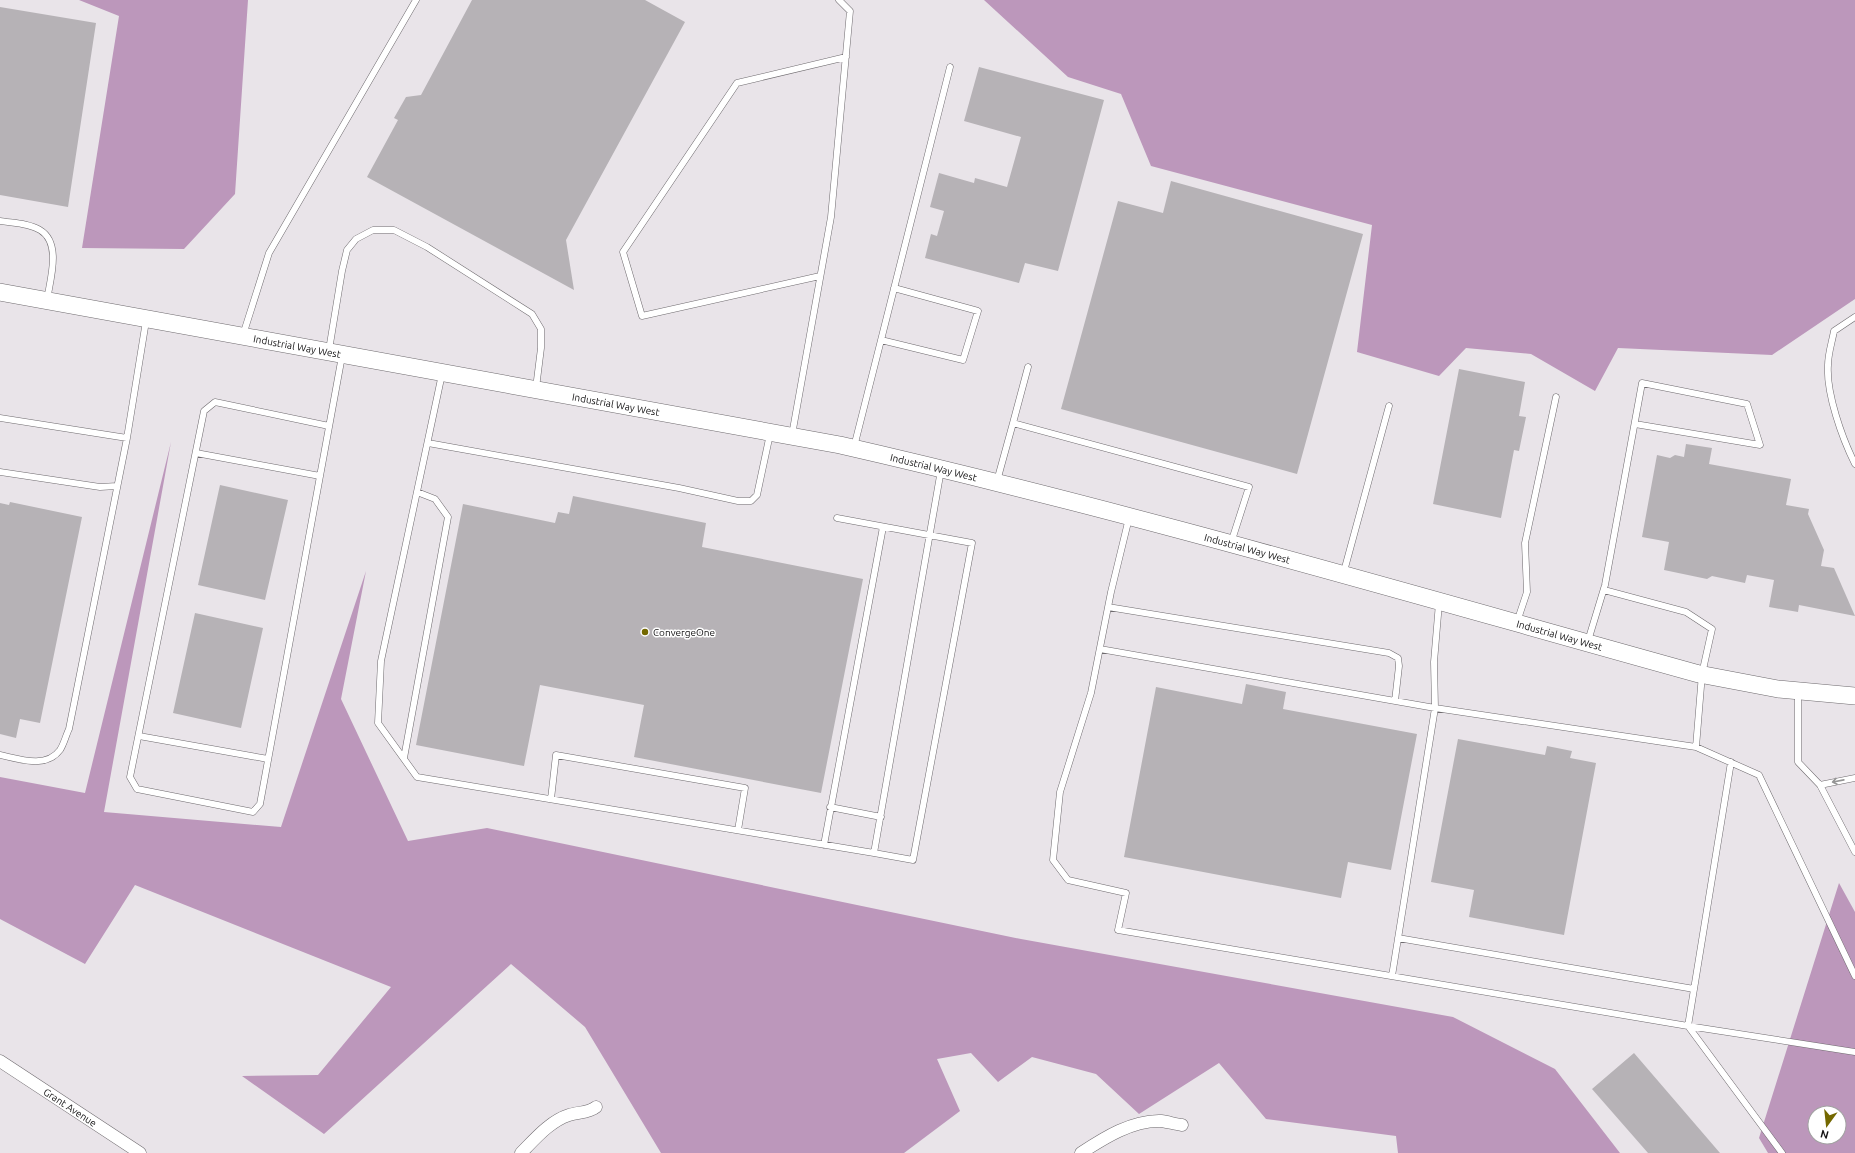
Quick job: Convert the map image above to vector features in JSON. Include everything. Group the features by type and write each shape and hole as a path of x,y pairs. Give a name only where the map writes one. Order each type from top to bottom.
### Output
{"street":[{"name":"Industrial Way West","path":"0,292 853,448 942,468 1129,517 1702,674 1743,683 1798,692 1855,696"},
{"name":"Grant Avenue","path":"0,1061 140,1153"},
{"path":"521,1153 552,1124 569,1115 592,1110 596,1107"},
{"path":"1081,1153 1108,1136 1136,1124 1160,1121 1182,1125"}],"lane":[{"path":"242,337 269,253 416,0"},
{"path":"792,436 831,217 850,11 839,0"},
{"path":"820,276 642,316 623,252 737,83 846,57"},
{"path":"853,448 950,67"},
{"path":"0,221 29,226 40,230 48,238 54,259 46,301"},
{"path":"329,426 215,402 204,411 130,777 138,790 253,812 260,804 329,426 342,271 347,250 356,238 373,230 394,230 427,247 532,314 541,329 541,348 536,389"},
{"path":"881,340 963,360 978,311 894,288"},
{"path":"1855,317 1834,331 1827,366 1833,406 1848,449 1855,464"},
{"path":"0,755 29,761 46,761 59,750 69,729 127,438 146,319"},
{"path":"996,482 1028,367"},
{"path":"442,373 381,661 378,723 417,777 913,860 972,543 837,518"},
{"path":"1588,643 1604,590 1642,383 1747,404 1760,445 1635,424"},
{"path":"1517,623 1527,592 1525,543 1556,397"},
{"path":"1343,576 1389,406"},
{"path":"0,418 127,438"},
{"path":"1013,423 1248,487 1231,545"},
{"path":"428,444 679,488 738,501 751,501 757,495 771,432"},
{"path":"196,452 320,476"},
{"path":"874,853 942,468"},
{"path":"0,472 100,488 117,486"},
{"path":"404,758 448,518 435,499 417,492"},
{"path":"1129,517 1108,607 1091,693 1060,792 1053,860 1068,880 1126,893 1118,930 1688,1026 1855,1052"},
{"path":"824,845 883,527"},
{"path":"1604,590 1686,612 1712,629 1702,674 1696,747"},
{"path":"1392,976 1435,708 1434,662 1440,602"},
{"path":"1108,607 1389,653 1398,658 1399,666 1395,701"},
{"path":"1100,649 1435,708 1696,747 1731,762 1759,775 1855,976"},
{"path":"1798,692 1798,762 1820,785 1855,852"},
{"path":"139,736 268,759"},
{"path":"551,799 556,755 746,788 738,830"},
{"path":"1731,762 1688,1026 1782,1153"},
{"path":"1820,785 1855,778"},
{"path":"830,807 881,817"},
{"path":"1398,938 1694,989"}],"shaded area":[{"path":"79,0 248,0 235,194 184,249 82,248 119,16"},
{"path":"984,0 1855,0 1855,299 1772,355 1618,348 1595,391 1531,354 1466,348 1439,376 1357,352 1372,225 1151,166 1121,94 1068,77"},
{"path":"171,442 104,812 281,827 366,571 341,699 408,841 487,828 1021,939 1453,1017 1555,1069 1620,1153 1398,1153 1396,1136 1266,1119 1219,1063 1139,1114 1096,1074 1032,1057 998,1082 971,1053 937,1059 960,1111 904,1153 661,1153 585,1027 511,964 324,1134 242,1076 318,1075 391,987 135,885 85,964 0,919 0,777 85,793"},
{"path":"1839,883 1855,912 1855,1153 1768,1153 1759,1138"}],"building":[{"path":"472,0 645,0 685,22 566,240 574,290 367,177 398,120 394,118 406,97 421,95"},
{"path":"0,7 96,23 68,207 0,195"},
{"path":"979,67 1104,100 1058,271 1025,263 1019,283 925,258 931,234 937,236 944,211 930,207 939,173 974,183 975,178 1007,187 1021,137 964,121"},
{"path":"1171,181 1363,234 1297,474 1061,409 1118,201 1163,213"},
{"path":"1459,369 1525,382 1519,416 1526,417 1519,451 1514,450 1501,518 1433,504"},
{"path":"1686,444 1712,448 1709,464 1791,479 1786,505 1809,509 1808,514 1824,550 1821,566 1834,568 1855,616 1799,605 1798,612 1769,607 1774,580 1747,575 1745,583 1712,576 1707,579 1664,570 1669,542 1642,537 1657,455 1670,458 1675,455 1684,457"},
{"path":"220,485 288,500 265,600 198,585"},
{"name":"ConvergeOne","path":"573,496 706,523 702,547 863,579 821,793 634,757 644,705 540,685 524,766 416,745 463,504 555,523 558,512 569,514"},
{"path":"10,502 82,517 40,723 20,719 16,738 0,734 0,503 9,505"},
{"path":"195,613 263,628 241,728 173,713"},
{"path":"1246,684 1286,692 1283,709 1417,734 1391,870 1348,862 1341,898 1124,857 1156,687 1242,704"},
{"path":"1458,739 1545,755 1547,746 1572,751 1570,758 1596,763 1564,935 1469,917 1474,890 1431,882"},
{"path":"1634,1053 1720,1153 1648,1153 1592,1089"}],"place":[{"name":"ConvergeOne","path":"645,632"}]}
